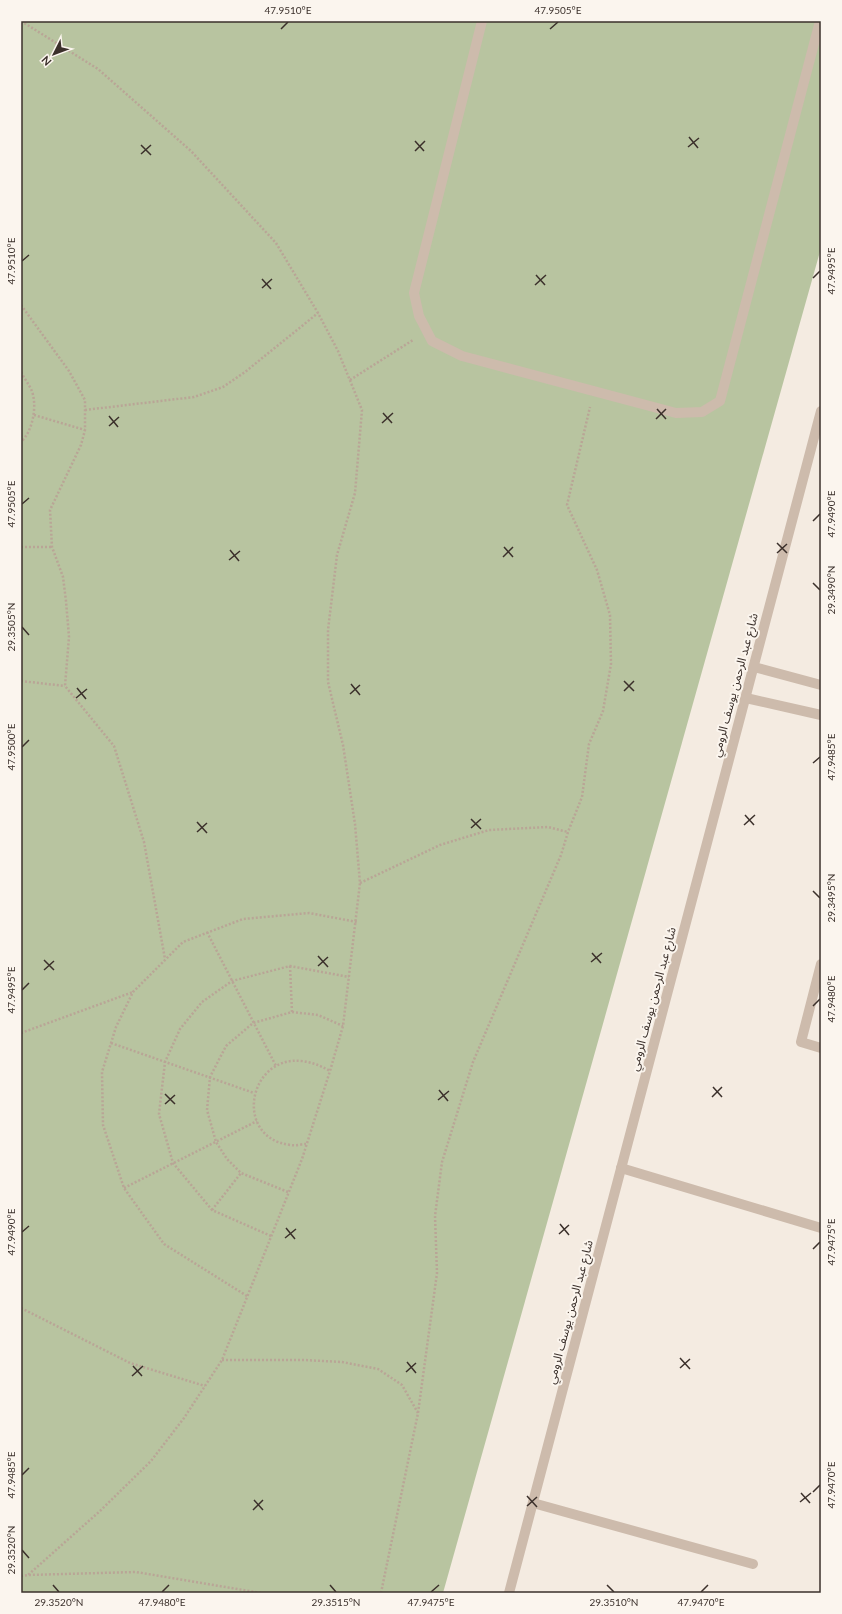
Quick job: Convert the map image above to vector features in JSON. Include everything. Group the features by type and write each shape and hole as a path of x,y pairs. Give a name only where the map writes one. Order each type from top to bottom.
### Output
{"street":[{"path":"482,21 414,293 419,316 426,331 432,341 462,356 676,413 702,412 720,401 820,21"},
{"name":"شارع عبد الرحمن يوسف الرومي","path":"509,1593 821,411"},
{"path":"754,667 821,685"},
{"path":"746,698 821,715"},
{"path":"821,964 801,1042 821,1048"},
{"path":"621,1168 821,1228"},
{"path":"533,1502 753,1564"}],"path":[{"path":"22,21 98,69 191,151 276,243 338,351 362,410 355,494 337,555 328,630 328,682 343,745 355,824 360,883 343,1026 306,1144 222,1360 184,1418 151,1461 100,1511 28,1574"},
{"path":"21,305 69,371 85,400 85,430 81,445 50,510 52,547 63,577 66,601 69,637 65,686 114,746 144,842 165,959"},
{"path":"84,410 194,397 223,387 245,372 318,314"},
{"path":"350,380 426,331"},
{"path":"21,372 32,390 34,414 26,437 21,442"},
{"path":"381,1593 418,1413 438,1273 435,1216 442,1162 473,1062 561,855 568,832 582,797 589,744 604,711 611,664 610,615 597,570 567,505 594,391"},
{"path":"34,414 85,430"},
{"path":"21,547 52,547"},
{"path":"21,681 65,686"},
{"path":"360,883 440,845 489,830 548,827 568,832"},
{"path":"247,1296 164,1244 124,1188 103,1125 102,1072 116,1027 133,992 183,942 243,919 309,913 356,922"},
{"path":"208,932 276,1066"},
{"path":"271,1236 212,1210 174,1163 159,1114 165,1062 180,1029 202,1002 232,981 290,966 349,977"},
{"path":"290,966 292,1012"},
{"path":"21,1033 133,992"},
{"path":"288,1192 241,1173 227,1159 216,1142 207,1110 210,1077 226,1046 253,1023 292,1012 318,1015 343,1026"},
{"path":"111,1043 254,1093"},
{"path":"306,1144 292,1145 277,1142 265,1134 257,1121 253,1108 254,1093 259,1082 266,1073 276,1066 290,1061 304,1060 318,1064 330,1071"},
{"path":"124,1188 257,1121"},
{"path":"212,1210 241,1173"},
{"path":"21,1308 130,1363 205,1386"},
{"path":"222,1360 342,1362 378,1369 402,1385 418,1413"},
{"path":"21,1576 28,1574 136,1572 261,1593"}],"green space":[{"path":"21,21 821,21 821,248 443,1593 21,1593"}]}
